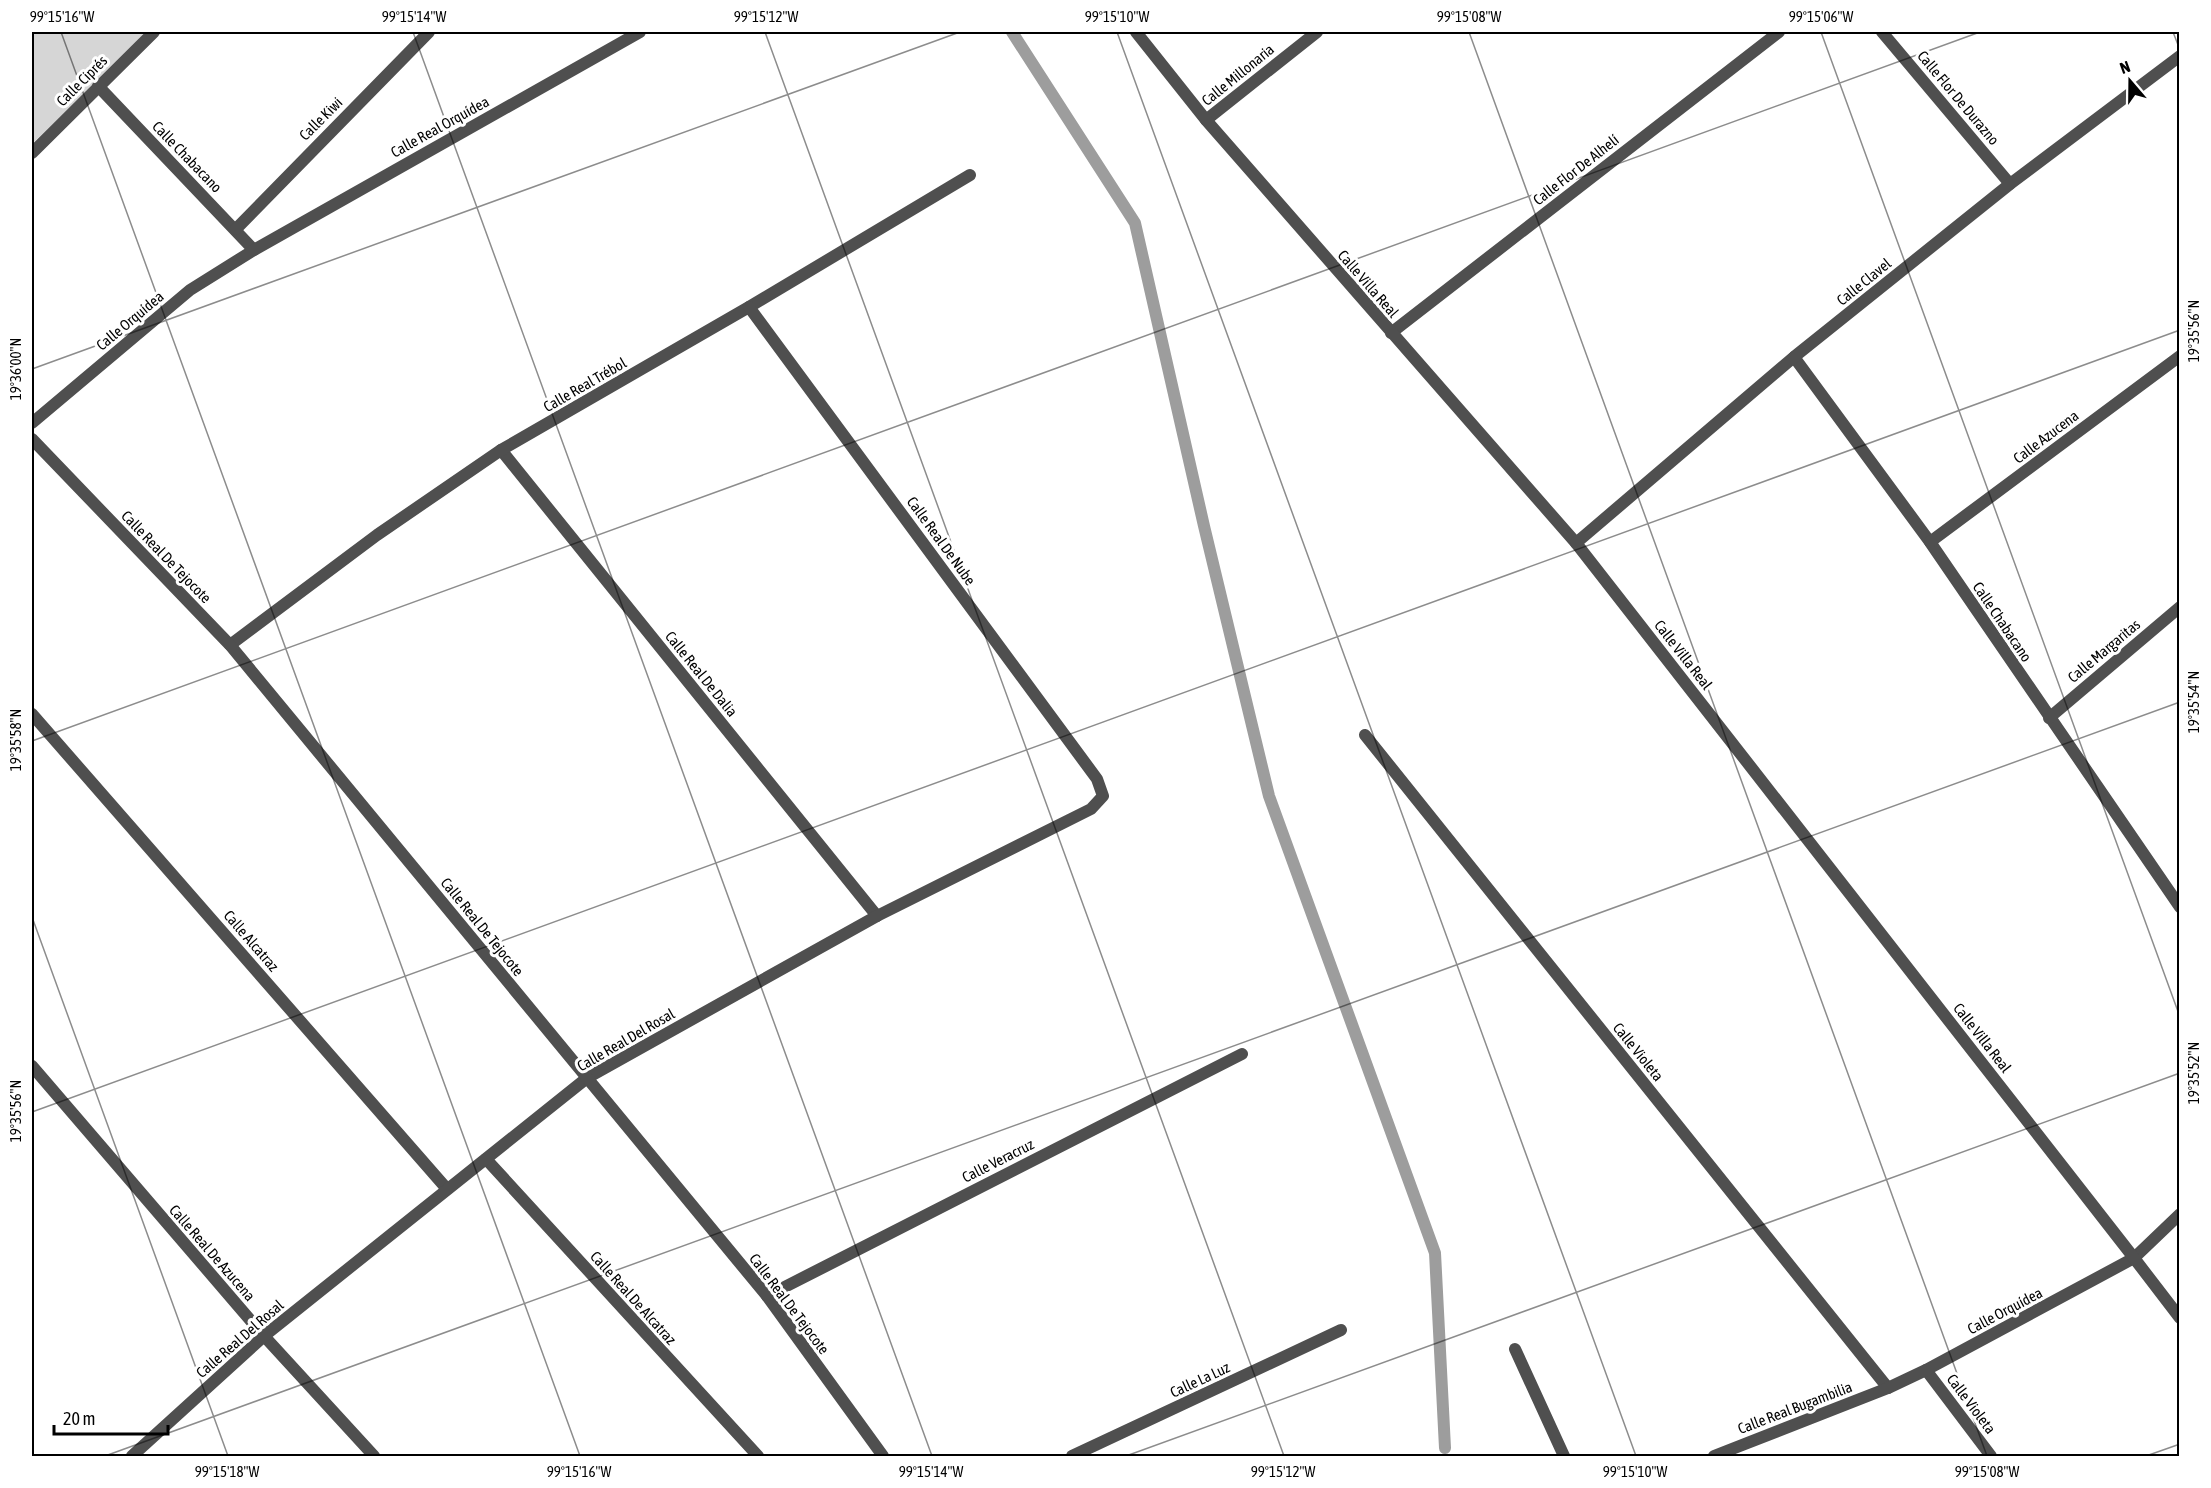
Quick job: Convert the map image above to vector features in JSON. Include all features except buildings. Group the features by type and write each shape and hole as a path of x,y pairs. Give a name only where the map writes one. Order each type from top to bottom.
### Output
{"street":[{"name":"Calle Ciprés","path":"32,153 154,32"},
{"name":"Calle Kiwi","path":"236,229 429,32"},
{"name":"Calle Real Orquídea","path":"254,249 640,32"},
{"name":"Calle Villa Real","path":"1136,32 1206,120 1576,543 2180,1318"},
{"name":"Calle Millonaria","path":"1206,120 1317,32"},
{"name":"Calle Flor De Alhelí","path":"1391,333 1779,32"},
{"name":"Calle Flor De Durazno","path":"1882,32 2010,184"},
{"name":"Calle Clavel","path":"1576,543 1794,357 2010,184 2180,56"},
{"name":"Calle Chabacano","path":"98,86 254,249"},
{"name":"Calle Real Trébol","path":"230,645 377,535 501,450 749,307 970,175"},
{"name":"Calle Orquídea","path":"32,423 190,290 254,249"},
{"name":"Calle Real De Nube","path":"749,307 1097,779 1103,795"},
{"name":"Calle Azucena","path":"1930,542 2180,356"},
{"name":"Calle Chabacano","path":"1794,357 1930,542 2180,907"},
{"name":"Calle Real De Tejocote","path":"32,439 230,645 767,1296 883,1456"},
{"name":"Calle Real De Dalia","path":"501,450 877,916"},
{"name":"Calle Margaritas","path":"2049,718 2180,607"},
{"name":"Calle Alcatraz","path":"32,714 447,1189"},
{"name":"Calle Violeta","path":"1365,735 1888,1388"},
{"name":"Calle Real Del Rosal","path":"132,1456 264,1336 587,1078 877,916 1090,809 1103,795"},
{"name":"Calle Veracruz","path":"767,1296 1242,1054"},
{"name":"Calle Real De Azucena","path":"32,1066 264,1336 374,1456"},
{"name":"Calle Real De Alcatraz","path":"486,1159 758,1456"},
{"name":"Calle Orquídea","path":"1888,1388 1926,1370 2134,1258 2180,1214"},
{"name":"Calle La Luz","path":"1072,1456 1341,1330"},
{"path":"1515,1349 1564,1456"},
{"name":"Calle Violeta","path":"1926,1370 1992,1456"},
{"name":"Calle Real Bugambilia","path":"1714,1456 1888,1388"}],"shaded area":[{"path":"32,32 148,32 32,144"}],"waterway":[{"path":"1012,32 1135,223 1204,526 1269,796 1435,1253 1445,1448"}]}
